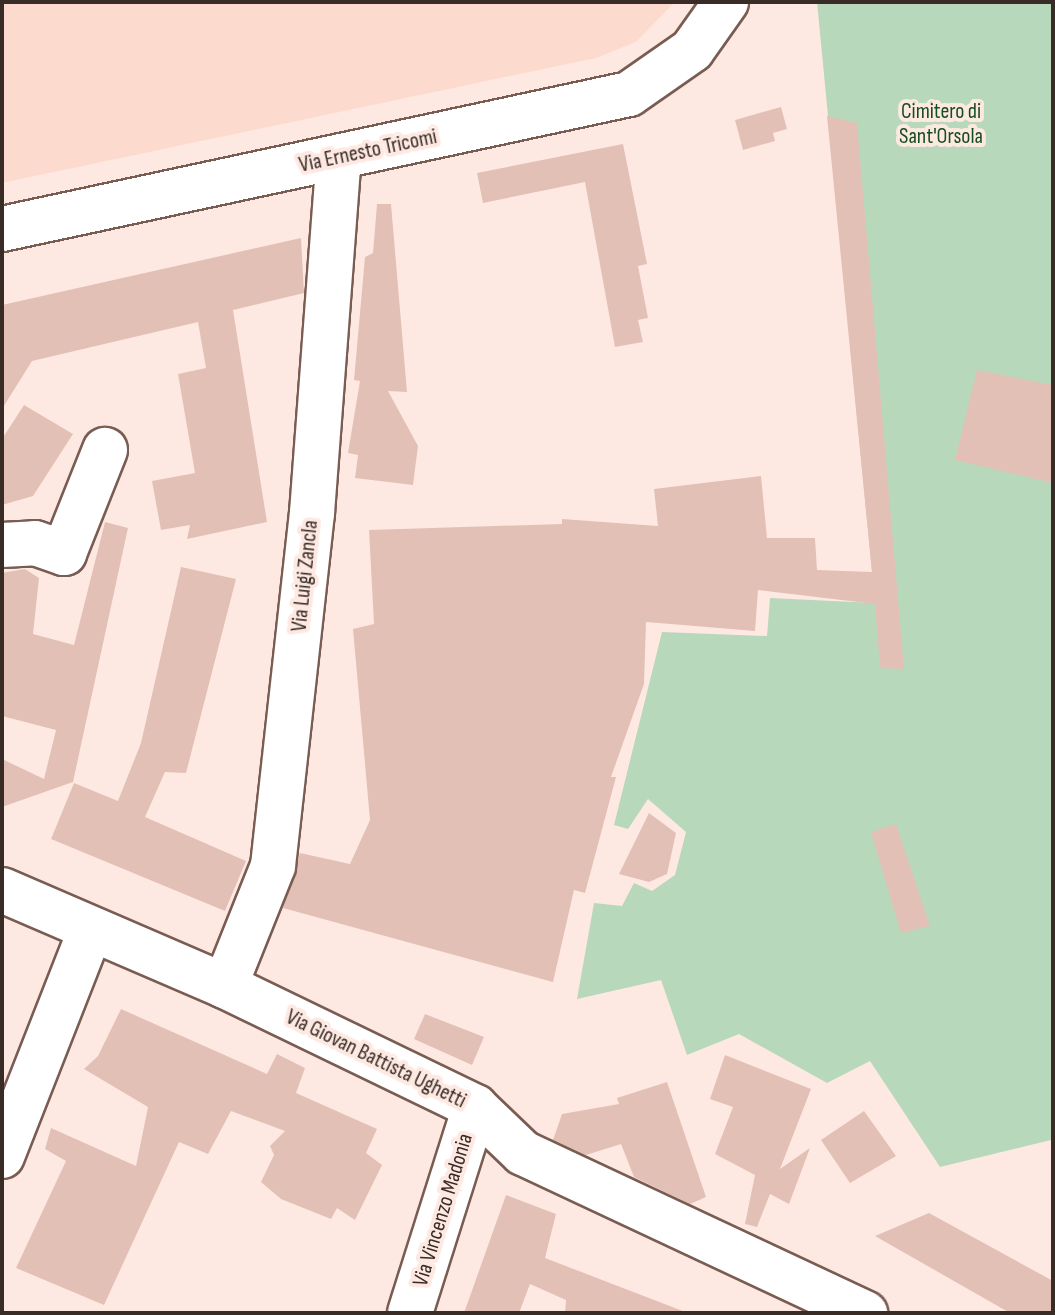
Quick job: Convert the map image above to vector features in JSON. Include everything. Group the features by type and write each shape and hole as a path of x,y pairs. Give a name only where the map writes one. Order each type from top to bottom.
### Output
{"street":[{"name":"Via Ernesto Tricomi","path":"2,229 629,94 674,67 718,15"},
{"name":"Via Luigi Zancla","path":"225,986 273,866 312,513 339,157"},
{"path":"2,545 35,543 64,553 105,450"},
{"name":"Via Giovan Battista Ughetti","path":"2,890 90,931 225,986 475,1107 523,1153 865,1313"},
{"path":"2,1156 90,931"},
{"name":"Via Vincenzo Madonia","path":"410,1313 475,1107"}],"shaded area":[{"path":"2,2 675,2 636,42 596,58 2,183"}],"green space":[{"name":"Cimitero di Sant'Orsola","path":"817,2 1053,2 1053,1147 1051,1140 940,1167 870,1061 827,1083 739,1034 687,1055 661,980 577,999 594,903 622,906 634,883 652,891 675,875 686,832 648,799 628,829 614,825 662,632 767,636 770,598 875,603"}],"building":[{"path":"781,107 787,129 773,133 775,141 743,150 735,120"},
{"path":"827,116 857,123 904,669 880,668 875,604 758,590 755,631 646,622 644,684 611,777 616,777 585,893 574,890 553,982 283,908 300,853 350,864 370,820 353,629 374,624 369,530 562,524 562,519 658,526 654,489 761,476 767,538 815,538 817,570 872,572"},
{"path":"623,144 647,264 638,266 648,318 638,320 643,342 615,347 585,182 483,203 477,173"},
{"path":"377,204 391,204 407,392 388,391 418,446 413,485 355,478 358,455 348,453 360,381 354,380 365,257 373,253"},
{"path":"301,238 304,293 233,310 267,522 187,539 190,525 161,530 152,481 195,473 178,374 206,368 198,322 32,361 2,409 2,305"},
{"path":"977,370 1053,385 1053,483 955,460"},
{"path":"24,405 73,434 33,496 2,505 2,439"},
{"path":"105,522 128,528 73,782 2,807 2,759 44,779 56,730 2,716 2,573 25,569 39,578 33,634 74,645"},
{"path":"181,567 236,579 186,773 165,772 145,817 246,861 225,911 51,839 74,783 118,801 141,743"},
{"path":"649,813 676,833 667,874 649,882 619,874"},
{"path":"896,824 930,926 901,933 871,832"},
{"path":"121,1009 267,1074 277,1054 305,1068 296,1093 377,1129 366,1153 382,1165 355,1220 337,1208 331,1219 281,1199 261,1182 274,1155 270,1146 285,1131 231,1111 208,1154 179,1142 104,1305 16,1268 66,1161 45,1149 51,1128 136,1166 148,1107 84,1069 98,1056"},
{"path":"425,1014 484,1037 472,1065 414,1039"},
{"path":"725,1055 811,1089 780,1169 810,1148 789,1204 770,1194 757,1227 745,1224 755,1175 715,1154 733,1107 710,1099"},
{"path":"667,1082 706,1197 690,1204 634,1177 621,1144 586,1155 553,1140 562,1114 619,1104 617,1098"},
{"path":"864,1111 896,1156 850,1183 821,1140"},
{"path":"506,1195 556,1214 545,1258 688,1313 565,1313 566,1300 530,1284 519,1313 464,1313"},
{"path":"929,1213 1053,1281 1053,1313 1010,1313 875,1236"}]}
